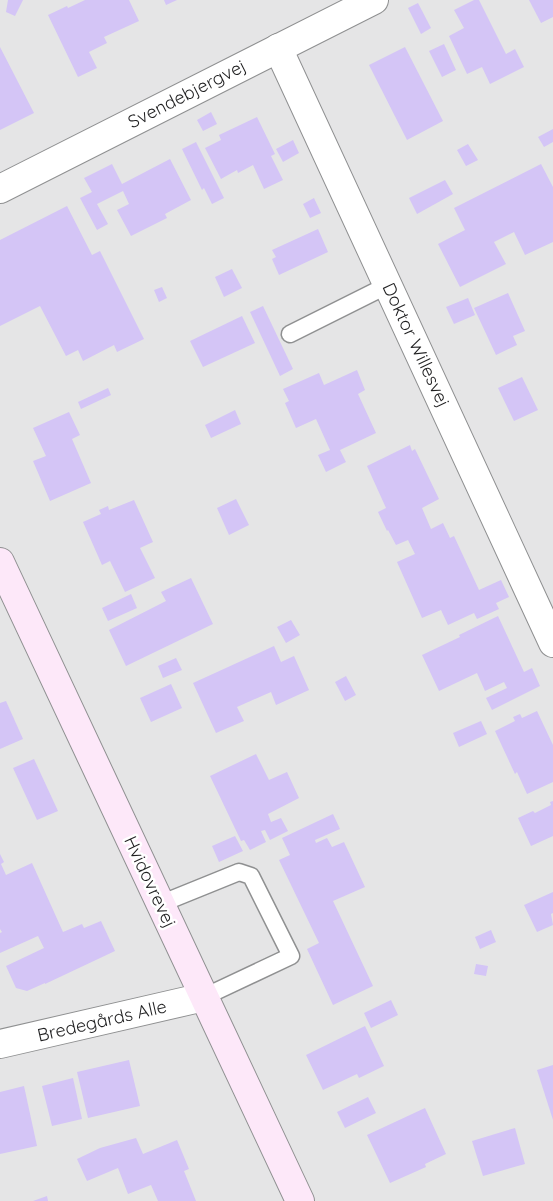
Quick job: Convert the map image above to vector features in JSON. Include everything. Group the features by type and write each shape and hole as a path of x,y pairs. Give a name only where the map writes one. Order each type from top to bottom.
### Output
{"street":[{"name":"Svendebjergvej","path":"0,189 374,0"},
{"name":"Doktor Willesvej","path":"278,48 553,643"},
{"name":"Hvidovrevej","path":"0,562 300,1201"},
{"name":"Bredegårds Alle","path":"0,1044 204,997"}],"lane":[{"path":"290,334 388,285"},
{"path":"160,904 239,872 251,876 291,956 204,997"}],"building":[{"path":"8,0 23,0 15,16 6,12"},
{"path":"85,0 129,0 139,21 104,37 107,43 89,52 97,68 78,77 48,15"},
{"path":"164,0 177,0 166,5"},
{"path":"474,0 479,0 506,54 515,49 524,67 490,84 482,67 467,74 449,36 464,28 454,10"},
{"path":"529,0 553,0 553,17 541,23"},
{"path":"418,3 431,28 421,34 408,8"},
{"path":"444,44 456,70 442,77 429,51"},
{"path":"0,47 34,113 0,130"},
{"path":"405,47 443,121 407,140 369,65"},
{"path":"211,112 217,124 203,131 197,120"},
{"path":"257,117 275,154 271,156 283,180 264,189 253,165 238,173 237,170 221,179 205,148 221,140 219,135"},
{"path":"553,129 553,142 544,147 538,137"},
{"path":"293,140 299,153 283,162 276,149"},
{"path":"196,142 224,198 212,204 204,188 202,190 182,149"},
{"path":"468,144 478,160 466,166 457,150"},
{"path":"170,159 191,200 165,214 167,218 131,236 117,210 129,204 123,191 97,204 108,224 97,230 80,198 92,192 84,178 112,164 122,184"},
{"path":"541,164 553,187 553,242 525,255 514,232 494,242 506,264 460,287 438,244 465,230 454,208"},
{"path":"445,180 453,194 417,214 409,198"},
{"path":"314,198 321,213 310,218 303,204"},
{"path":"67,206 92,255 100,251 144,339 117,352 114,345 83,361 78,350 66,356 40,306 0,326 0,240"},
{"path":"318,229 328,252 279,275 272,259 276,257 272,250"},
{"path":"232,269 242,288 224,297 215,277"},
{"path":"162,287 167,298 159,302 154,290"},
{"path":"508,293 525,331 513,336 517,345 496,355 474,308"},
{"path":"468,298 475,315 454,324 446,307"},
{"path":"263,306 293,369 280,376 250,312"},
{"path":"242,316 255,343 203,367 190,341"},
{"path":"357,370 365,390 358,394 376,433 340,450 346,462 326,472 318,455 330,450 316,419 296,428 285,403 289,401 283,389 319,373 324,385"},
{"path":"522,377 538,410 514,421 498,388"},
{"path":"108,388 111,395 81,409 78,402"},
{"path":"235,410 241,424 211,438 205,425"},
{"path":"69,412 80,435 72,439 91,483 50,501 33,461 46,456 33,428"},
{"path":"410,445 412,451 415,449 439,499 422,508 431,529 443,523 450,538 454,536 479,590 501,580 509,597 496,603 499,609 477,619 474,613 448,625 441,610 422,618 397,562 415,554 408,540 396,545 387,531 378,512 386,508 367,466"},
{"path":"236,499 249,525 229,535 217,508"},
{"path":"134,500 153,542 140,548 155,578 125,592 110,561 102,565 83,522 101,514 99,510 108,506 109,510"},
{"path":"191,578 213,624 126,666 109,630 166,601 161,592"},
{"path":"131,594 137,608 108,621 102,608"},
{"path":"498,616 524,672 532,668 540,686 492,710 486,698 507,688 504,682 485,691 477,673 439,691 422,655"},
{"path":"291,620 300,635 286,643 277,627"},
{"path":"274,646 281,662 294,656 309,690 276,705 271,692 237,707 244,721 216,733 193,683"},
{"path":"176,658 182,670 163,678 158,666"},
{"path":"346,676 356,695 345,701 335,682"},
{"path":"171,684 182,708 151,722 140,698"},
{"path":"6,701 23,739 0,749 0,703"},
{"path":"537,711 553,745 553,782 527,794 517,772 515,774 495,731 515,721 513,717 520,714 522,718"},
{"path":"481,721 487,734 459,747 453,733"},
{"path":"256,754 269,780 287,772 299,798 268,814 271,822 281,818 288,831 270,840 265,830 261,831 266,842 250,850 244,840 241,841 210,776"},
{"path":"34,759 58,811 37,820 13,768"},
{"path":"553,801 553,836 531,846 518,818 533,811 535,813 551,805 550,802"},
{"path":"333,814 340,829 315,840 316,843 327,838 332,847 344,842 365,887 333,901 373,986 333,1005 307,949 319,943 279,860 290,855 282,838"},
{"path":"235,836 243,851 219,862 212,846"},
{"path":"0,854 4,862 1,864 6,875 32,863 63,932 82,924 84,928 101,921 115,951 27,991 16,988 6,966 44,948 38,936 0,953 0,933 2,932 0,929"},
{"path":"553,892 553,913 551,914 553,925 537,932 524,905"},
{"path":"491,930 496,942 480,949 475,937"},
{"path":"476,964 488,966 486,976 474,974"},
{"path":"391,1000 398,1015 371,1028 364,1013"},
{"path":"365,1026 384,1066 359,1078 357,1074 323,1090 306,1055"},
{"path":"129,1060 140,1106 88,1118 77,1072"},
{"path":"553,1065 553,1120 537,1070"},
{"path":"73,1078 82,1119 52,1126 42,1086"},
{"path":"24,1086 37,1146 0,1154 0,1092"},
{"path":"368,1097 376,1113 345,1128 337,1112"},
{"path":"425,1108 446,1154 425,1164 426,1167 390,1183 367,1135"},
{"path":"515,1128 525,1164 483,1176 472,1141"},
{"path":"136,1138 143,1154 177,1140 189,1169 184,1171 196,1201 158,1201 151,1185 128,1194 118,1168 87,1181 77,1159 100,1148"},
{"path":"47,1196 48,1201 33,1201"}]}
